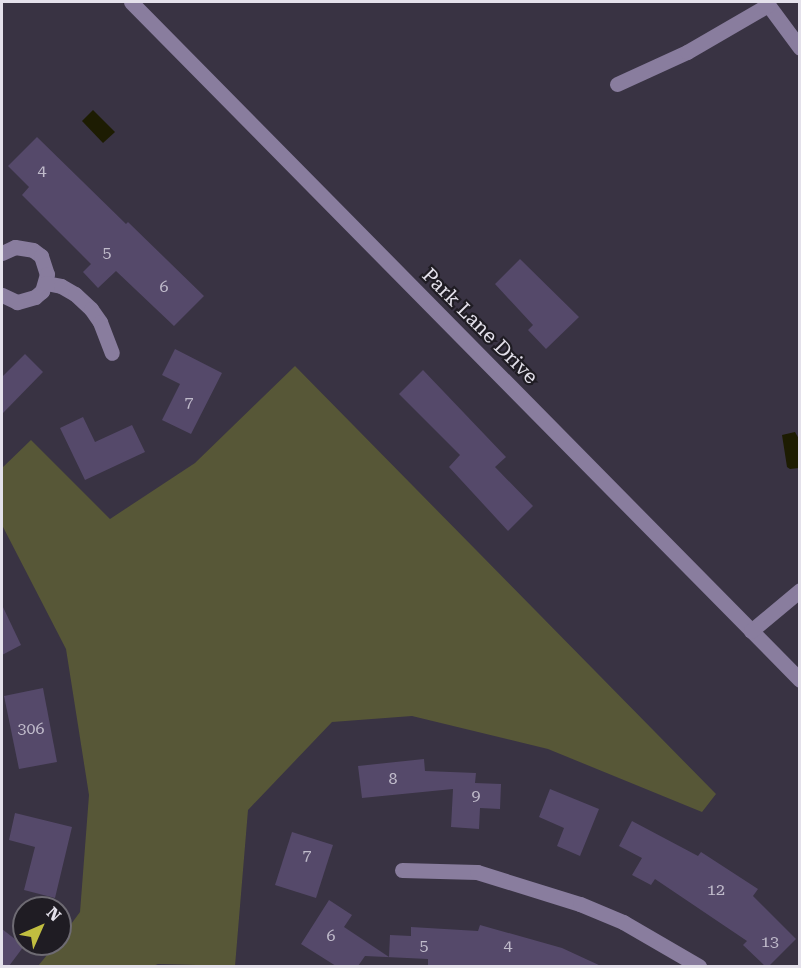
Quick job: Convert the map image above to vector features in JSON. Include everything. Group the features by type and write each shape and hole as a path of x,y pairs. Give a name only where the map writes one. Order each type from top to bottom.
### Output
{"street":[{"name":"Park Lane Drive","path":"131,2 800,680"},
{"path":"617,84 687,52 767,3 800,48"},
{"path":"2,254 15,247 33,250 45,264 46,283 35,297 27,301 17,302 2,295"},
{"path":"46,283 61,286 75,294 91,309 100,322 112,353"},
{"path":"751,631 800,590"},
{"path":"402,870 477,872 580,904 632,927 699,966"}],"shaded area":[{"path":"93,110 115,132 103,143 82,121"},
{"path":"295,366 716,794 702,812 548,749 412,716 332,722 248,810 235,966 158,964 153,966 38,966 46,956 72,956 72,923 80,912 89,795 66,649 2,525 2,468 31,440 110,519 195,463"},
{"path":"795,432 799,439 799,468 790,469 787,467 782,435"}],"building":[{"path":"37,137 204,296 174,326 116,271 98,288 83,272 91,264 22,195 29,187 8,166"},
{"path":"520,259 579,317 546,349 528,330 533,325 495,284"},
{"path":"175,349 222,373 191,434 162,420 180,384 162,375"},
{"path":"25,354 43,372 2,414 2,377"},
{"path":"423,370 506,457 495,467 533,506 508,531 449,467 460,455 399,394"},
{"path":"83,417 95,442 132,425 145,452 85,480 60,428"},
{"path":"2,605 21,645 2,655"},
{"path":"43,688 57,762 19,769 4,696"},
{"path":"424,759 425,771 476,773 475,783 501,784 500,809 480,808 479,829 451,827 453,789 362,798 358,766"},
{"path":"550,789 599,809 580,856 557,846 564,828 539,817"},
{"path":"15,813 72,827 55,896 24,890 35,847 9,840"},
{"path":"632,821 698,856 701,852 758,889 753,896 796,939 769,966 765,966 743,945 747,941 655,879 651,885 632,875 642,858 619,846"},
{"path":"292,832 333,845 316,898 275,885"},
{"path":"329,900 352,915 344,927 389,957 390,935 411,936 411,927 478,931 480,925 562,948 601,966 428,966 428,959 365,956 358,966 336,966 301,944"},
{"path":"2,929 12,937 12,956 16,956 9,966 2,966"}]}
